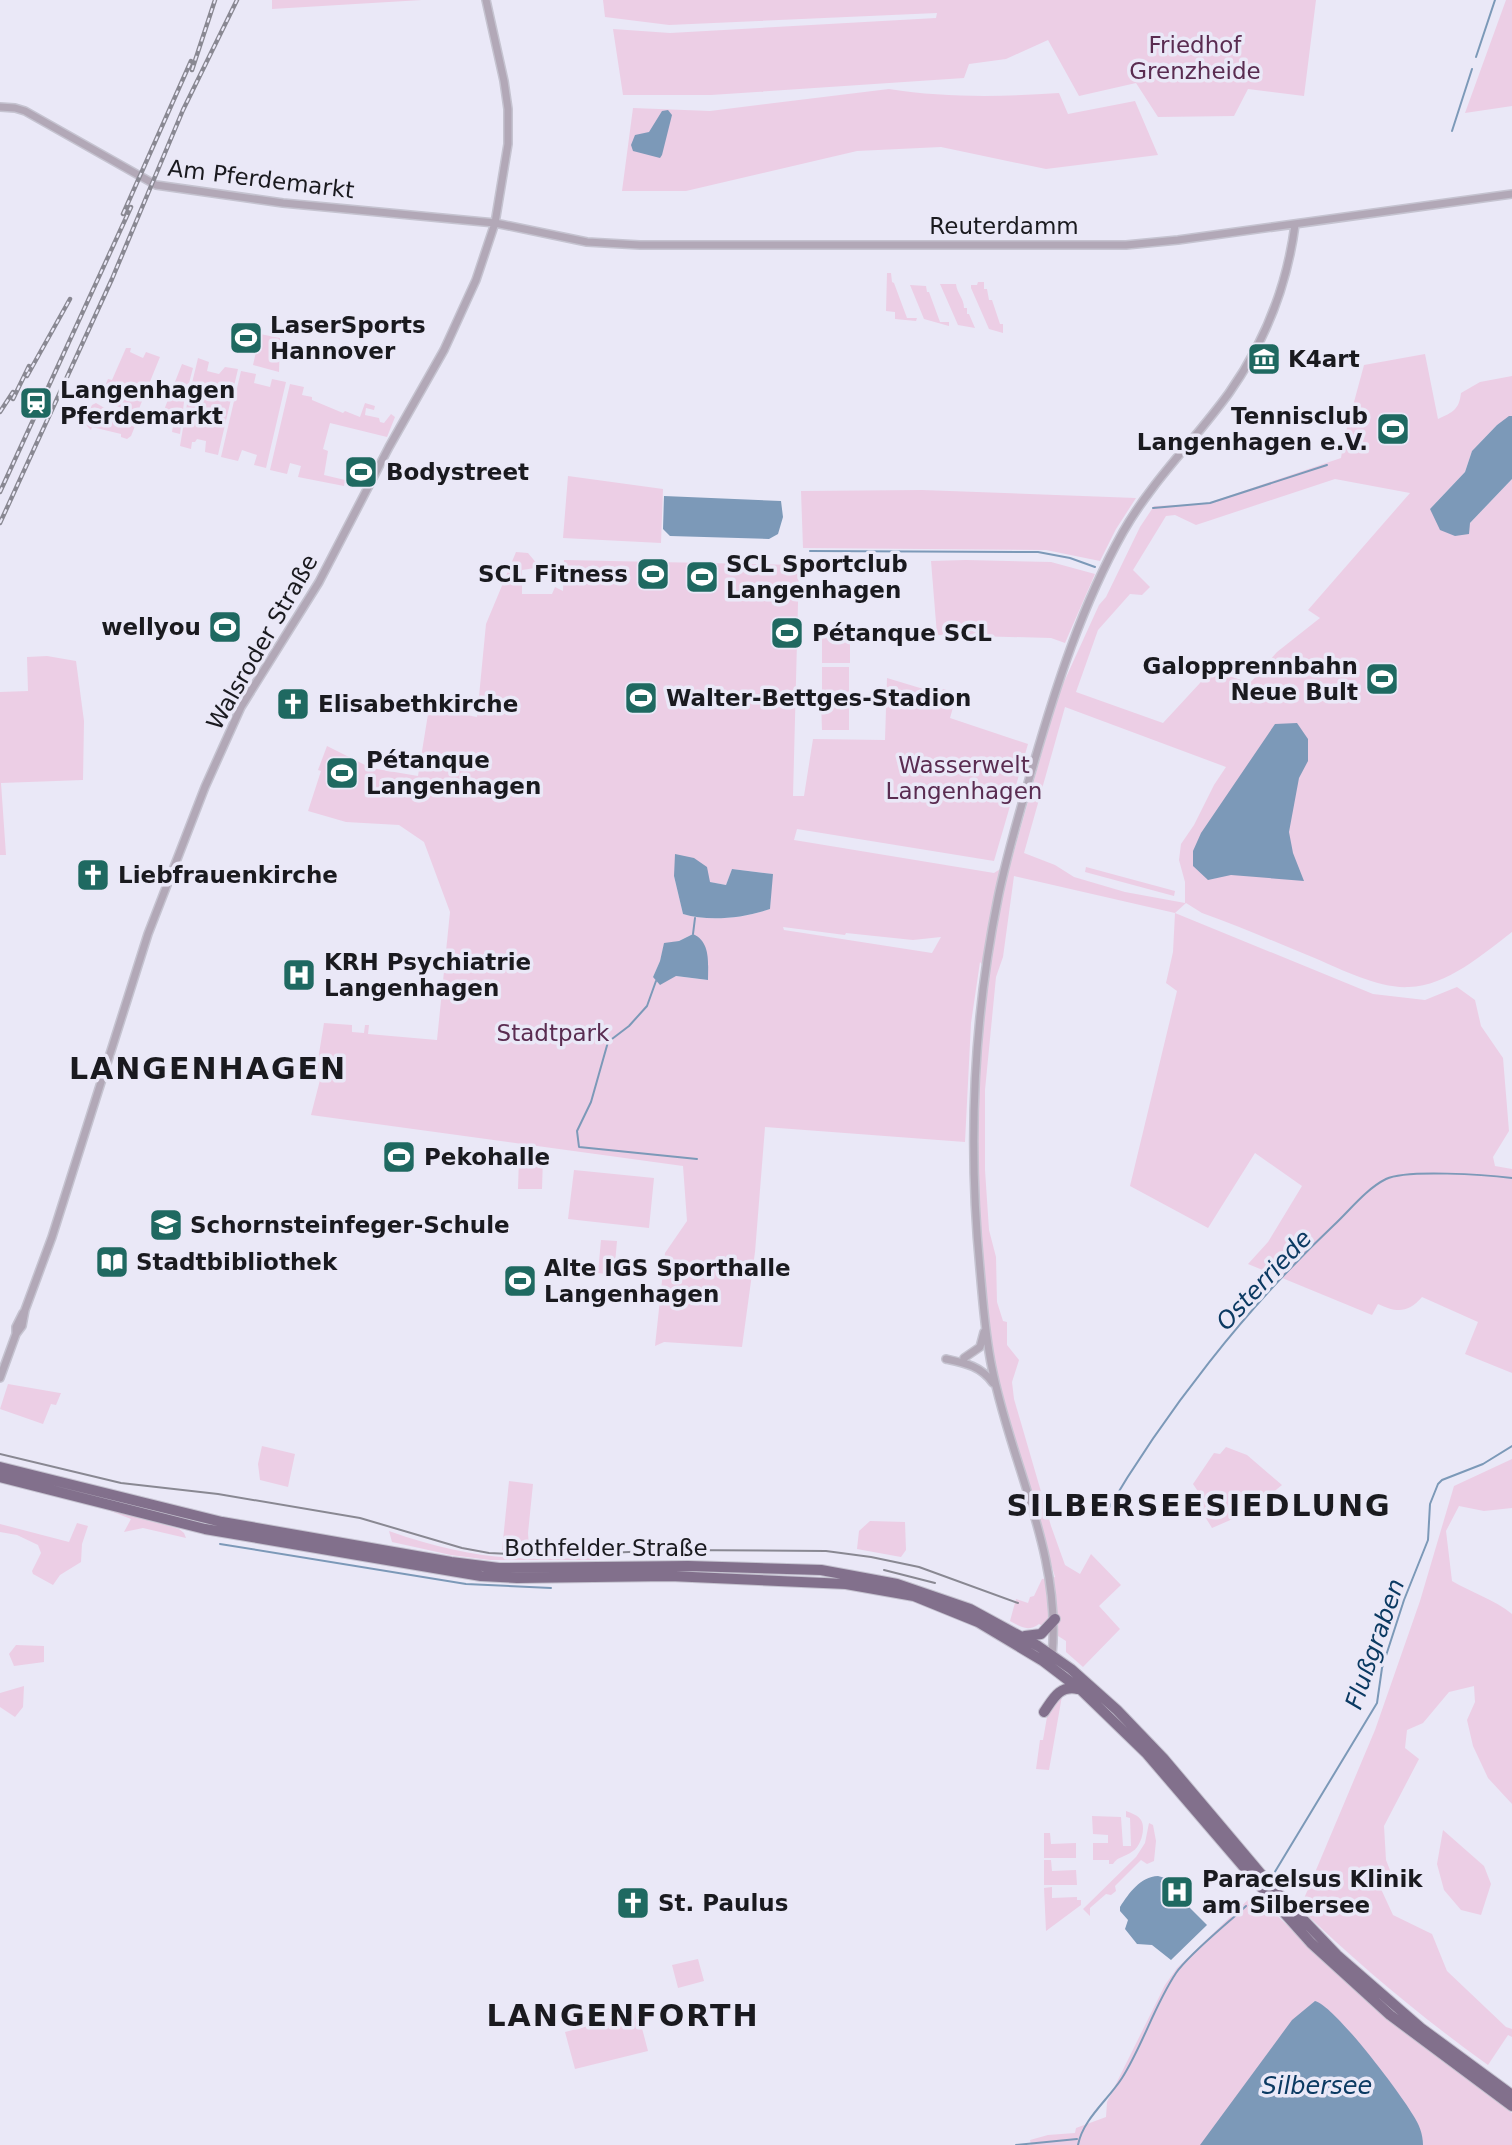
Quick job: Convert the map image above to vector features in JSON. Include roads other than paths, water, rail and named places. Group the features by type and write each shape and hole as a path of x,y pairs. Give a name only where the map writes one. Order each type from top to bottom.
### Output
{"main road":[{"name":"Bothfelder Straße","path":"0,1467 222,1522 482,1566 692,1566 811,1570 859,1575 934,1595 1021,1635 1052,1656 1117,1710 1161,1762"},
{"name":"Bothfelder Straße","path":"0,1477 225,1533 481,1576 670,1576 832,1583 887,1590 927,1600 978,1622 1043,1661 1081,1690 1161,1762"},
{"path":"1021,1635 1041,1634 1055,1619"},
{"path":"1044,1712 1060,1690 1081,1690"},
{"path":"1161,1762 1336,1955 1404,2015 1512,2095"},
{"path":"1161,1762 1311,1944 1390,2015 1512,2106"}],"street":[{"name":"Walsroder Straße","path":"0,1378 16,1334 22,1326 25,1310 52,1237 144,945 205,787 241,706 319,582 389,447 444,350 463,313 495,223 508,144 508,109 486,0"},
{"name":"Am Pferdemarkt","path":"0,107 25,111 156,185 283,204 495,223"},
{"name":"Reuterdamm","path":"495,223 587,242 614,244 1126,245 1168,242 1512,194"},
{"path":"1052,1656 1055,1619 1048,1567 996,1387 986,1328 974,1205 973,1091 987,959 1003,877 1060,675 1124,532 1150,492 1227,396 1251,359 1279,295 1289,263 1295,225"},
{"path":"964,1358 979,1347 986,1328"},
{"path":"946,1359 981,1370 996,1387"}],"water":[{"path":"668,110 672,115 660,158 633,151 631,145 635,135 649,132 662,111"},
{"path":"1512,416 1512,479 1470,523 1469,534 1455,536 1440,530 1430,509 1465,472 1472,451"},
{"path":"664,496 781,501 783,517 778,534 769,539 670,536 663,529"},
{"path":"1297,723 1308,739 1308,761 1299,778 1289,832 1293,853 1304,881 1231,875 1208,880 1193,866 1193,851 1201,833 1275,724"},
{"path":"675,854 694,858 707,867 710,882 726,885 732,869 773,874 770,909 726,918 683,914 674,876"},
{"path":"693,934 706,948 708,980 676,976 660,985 653,977 664,943 679,941"},
{"path":"1158,1876 1165,1878 1174,1892 1207,1925 1171,1960 1152,1945 1137,1944 1125,1929 1128,1920 1120,1911 1127,1896 1136,1887 1146,1879"},
{"name":"Silbersee","path":"1315,2001 1337,2018 1382,2071 1415,2118 1423,2145 1200,2145 1292,2020"}],"waterway":[{"path":"1476,57 1495,0"},
{"path":"1452,131 1472,69"},
{"path":"1153,508 1210,503 1327,465"},
{"path":"810,551 1038,552 1070,558 1095,567"},
{"path":"693,934 695,918"},
{"path":"656,981 647,1006 629,1026 608,1042 591,1102 577,1131 579,1147 697,1159"},
{"name":"Osterriede","path":"1104,1516 1180,1400 1239,1326 1302,1257 1372,1188 1386,1179 1411,1174 1512,1178"},
{"name":"Flußgraben","path":"1273,1875 1377,1703 1382,1668 1404,1600 1428,1540 1430,1504 1438,1484 1483,1464 1512,1446"},
{"path":"220,1544 466,1584 551,1588"},
{"name":"Flußgraben","path":"1078,2145 1090,2118 1129,2065 1176,1973 1199,1948 1246,1906"},
{"path":"1016,2145 1077,2139"}],"tram line":[{"path":"0,1454 121,1483 218,1494 360,1518 462,1548 489,1553 546,1556 670,1550 826,1551 919,1567 1018,1603"},
{"path":"884,1570 935,1583"}],"railway":[{"path":"192,70 215,0"},
{"path":"0,523 112,279 183,110 237,0"},
{"path":"123,214 191,61"},
{"path":"0,492 131,207"},
{"path":"27,376 70,299"},
{"path":"13,399 29,366"},
{"path":"0,412 13,392"}],"place":[{"name":"LaserSports Hannover","path":"246,338"},
{"name":"K4art","path":"1264,359"},
{"name":"Langenhagen Pferdemarkt","path":"36,403"},
{"name":"Tennisclub Langenhagen e.V.","path":"1393,429"},
{"name":"Bodystreet","path":"361,472"},
{"name":"SCL Fitness","path":"653,574"},
{"name":"SCL Sportclub Langenhagen","path":"702,577"},
{"name":"wellyou","path":"225,627"},
{"name":"Pétanque SCL","path":"787,633"},
{"name":"Galopprennbahn Neue Bult","path":"1382,679"},
{"name":"Walter-Bettges-Stadion","path":"641,698"},
{"name":"Elisabethkirche","path":"293,704"},
{"name":"Pétanque Langenhagen","path":"342,773"},
{"name":"Liebfrauenkirche","path":"93,875"},
{"name":"KRH Psychiatrie Langenhagen","path":"299,975"},
{"name":"Pekohalle","path":"399,1157"},
{"name":"Schornsteinfeger-Schule","path":"166,1225"},
{"name":"Stadtbibliothek","path":"112,1262"},
{"name":"Alte IGS Sporthalle Langenhagen","path":"520,1281"},
{"name":"Paracelsus Klinik am Silbersee","path":"1177,1892"},
{"name":"St. Paulus","path":"633,1903"}],"district":[{"name":"LANGENHAGEN","path":"208,1069"},
{"name":"SILBERSEESIEDLUNG","path":"1199,1506"},
{"name":"LANGENFORTH","path":"623,2016"}],"park label":[{"name":"Friedhof Grenzheide","path":"1195,58"},
{"name":"Wasserwelt Langenhagen","path":"964,778"},
{"name":"Stadtpark","path":"553,1033"}]}
